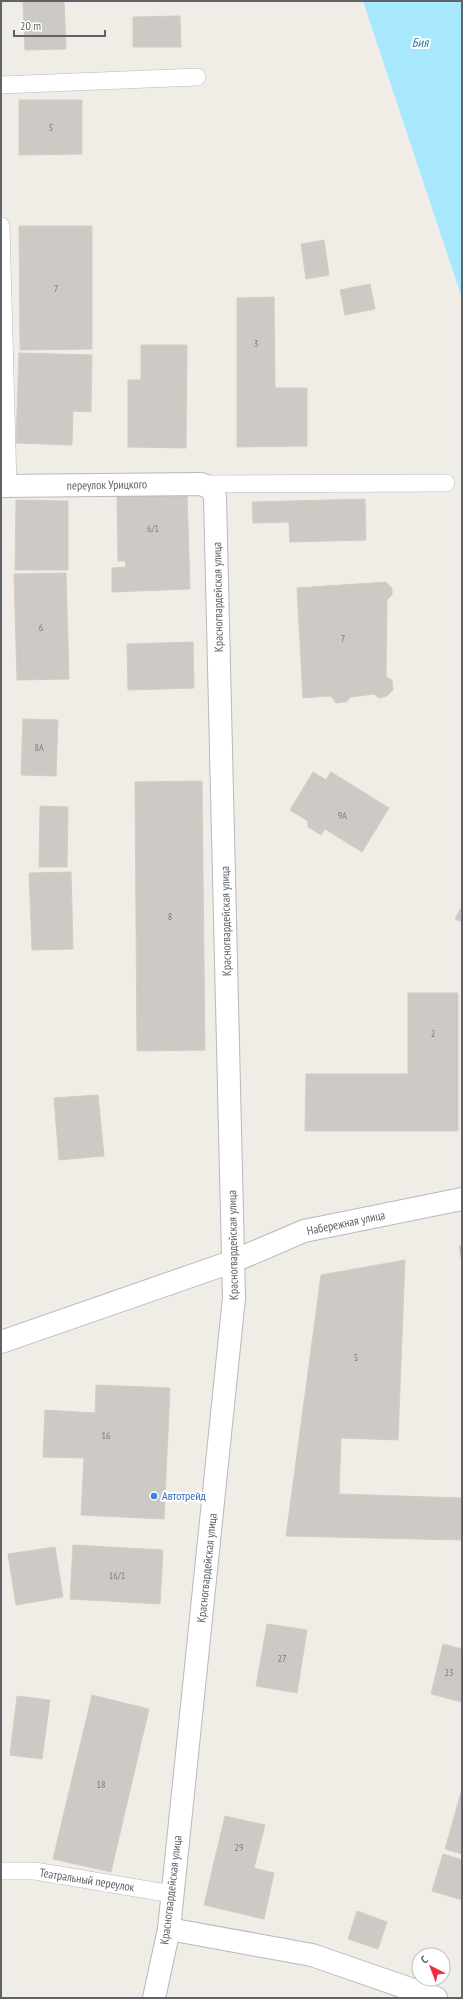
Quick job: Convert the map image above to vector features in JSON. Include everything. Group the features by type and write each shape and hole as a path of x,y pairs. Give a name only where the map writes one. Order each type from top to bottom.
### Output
{"street":[{"name":"переулок Урицкого","path":"4,486 206,486"},
{"name":"Красногвардейская улица","path":"154,1998 169,1929 234,1306 215,497 206,486"},
{"name":"Набережная улица","path":"1,1342 234,1261 304,1231 462,1199"},
{"path":"169,1929 312,1956 436,1998"}],"lane":[{"path":"1,85 197,76"},
{"path":"1,226 4,486"},
{"path":"206,486 446,483"},
{"name":"Театральный переулок","path":"1,1870 35,1871 172,1894"}],"water":[{"name":"Бия","path":"363,1 462,1 462,298"}],"building":[{"path":"23,1 64,1 66,49 25,50"},
{"path":"180,16 181,47 133,47 133,17"},
{"path":"19,100 82,100 82,154 19,155"},
{"path":"19,226 92,226 92,349 20,350"},
{"path":"324,240 329,275 306,279 301,244"},
{"path":"370,284 375,309 345,315 340,290"},
{"path":"274,297 275,388 307,388 307,446 237,447 237,298"},
{"path":"141,345 187,345 186,448 128,447 128,380 141,380"},
{"path":"19,353 92,355 91,412 73,411 72,445 16,443"},
{"path":"187,493 190,589 112,592 112,568 126,567 125,561 118,561 117,495"},
{"path":"365,499 366,540 290,542 289,522 253,523 252,502"},
{"path":"16,500 68,501 68,570 15,570"},
{"path":"66,573 69,679 17,680 14,574"},
{"path":"386,582 392,588 392,595 387,600 386,677 392,680 393,690 387,696 379,698 374,694 351,697 346,702 336,703 331,696 303,698 297,588"},
{"path":"193,642 194,688 128,690 127,644"},
{"path":"23,719 58,720 56,776 21,775"},
{"path":"313,772 326,780 331,772 389,808 362,852 325,829 321,835 308,827 308,821 290,810"},
{"path":"202,781 205,1050 137,1051 135,782"},
{"path":"40,806 68,807 67,867 39,867"},
{"path":"71,872 73,949 32,950 29,873"},
{"path":"462,906 462,922 455,919"},
{"path":"408,993 458,993 458,1131 305,1131 306,1074 408,1074"},
{"path":"98,1095 104,1156 59,1160 54,1098"},
{"path":"459,1246 462,1246 462,1263"},
{"path":"405,1260 398,1440 341,1438 339,1494 462,1498 462,1540 286,1536 321,1275"},
{"path":"96,1385 170,1388 164,1519 81,1515 84,1458 43,1457 45,1410 95,1413"},
{"path":"73,1545 163,1550 160,1604 70,1599"},
{"path":"55,1547 63,1597 16,1605 8,1554"},
{"path":"267,1624 307,1630 297,1693 256,1686"},
{"path":"443,1644 462,1649 462,1702 431,1694"},
{"path":"92,1695 149,1709 111,1872 53,1859"},
{"path":"17,1696 50,1700 42,1759 10,1755"},
{"path":"462,1789 462,1854 445,1849"},
{"path":"225,1816 265,1825 254,1868 274,1873 264,1919 204,1905"},
{"path":"443,1854 462,1860 462,1900 432,1891"},
{"path":"357,1911 387,1922 378,1949 348,1939"}],"place":[{"name":"Автотрейд","path":"154,1496"}]}
